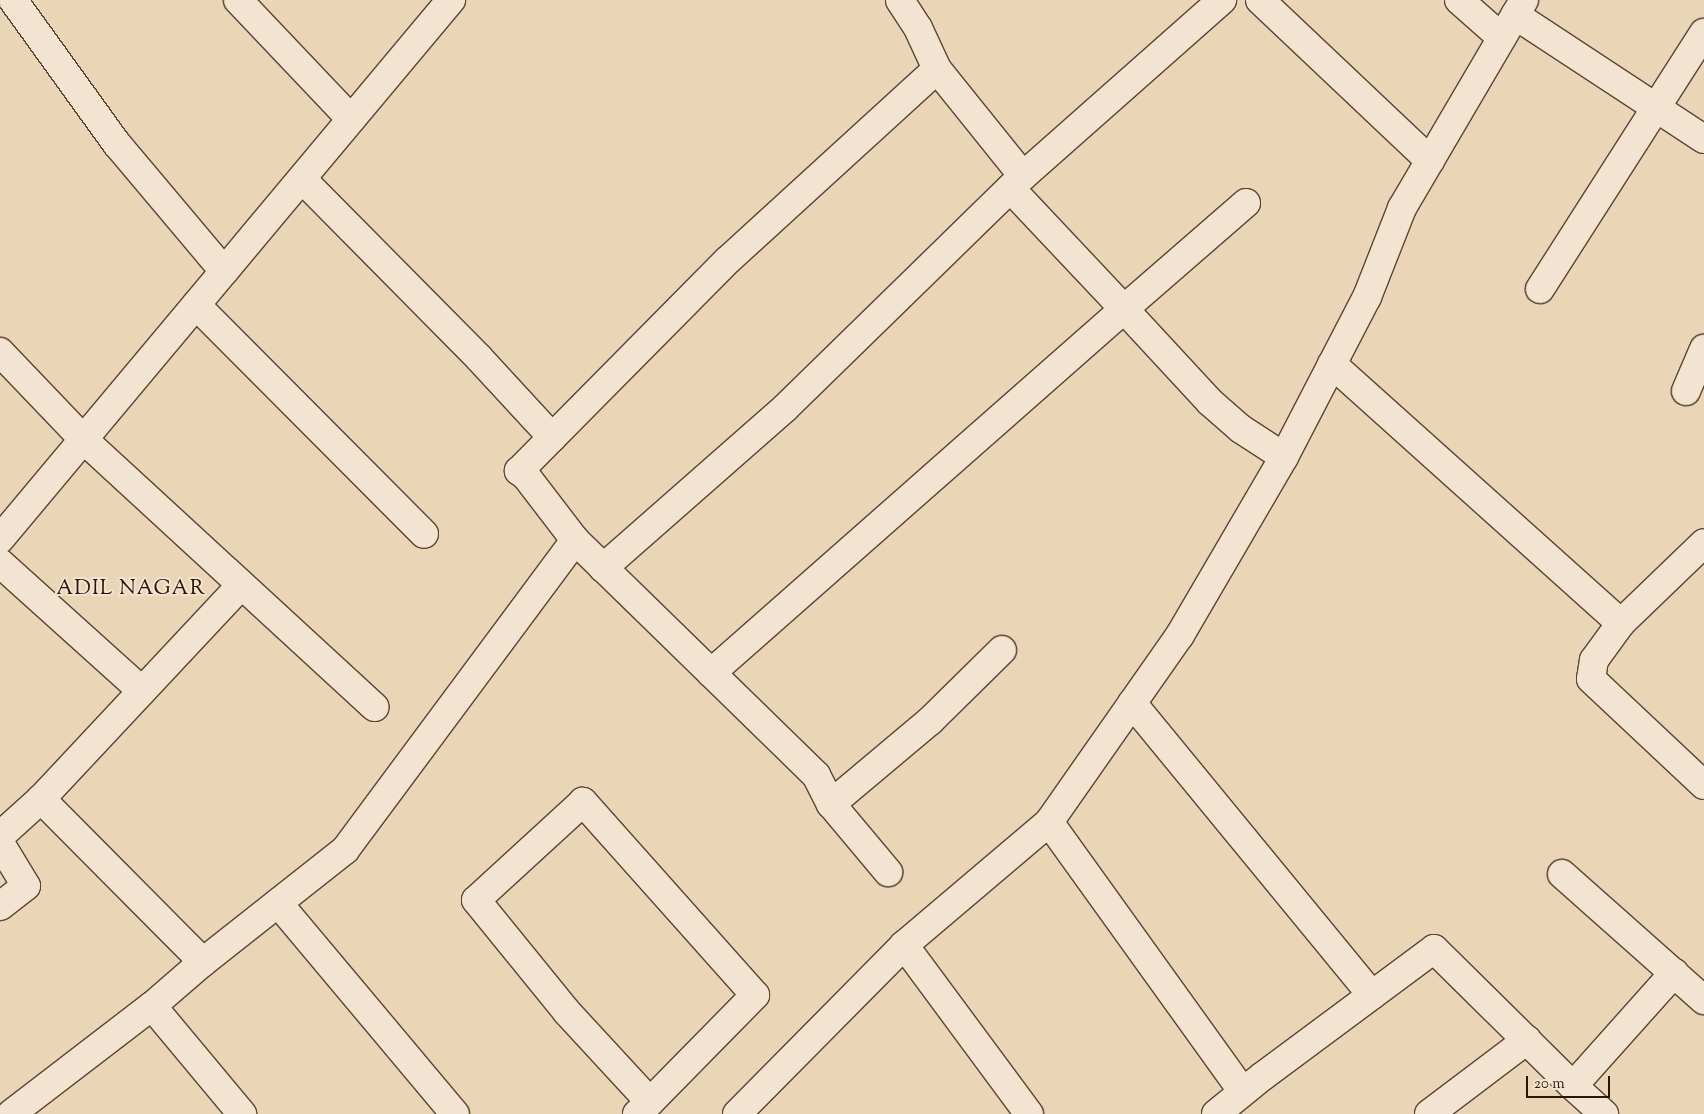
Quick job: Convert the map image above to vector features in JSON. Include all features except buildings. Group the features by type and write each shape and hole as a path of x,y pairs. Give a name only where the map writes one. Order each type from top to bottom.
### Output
{"street":[{"path":"13,0 117,144 224,271"},
{"path":"238,0 352,119"},
{"path":"0,539 451,0"},
{"path":"900,0 918,28 937,69 1016,182 1124,309 1210,402 1241,429 1284,457"},
{"path":"603,568 785,408 1016,182 1222,0"},
{"path":"1260,0 1430,161"},
{"path":"1459,0 1514,18 1704,139"},
{"path":"737,1114 904,945 1049,822 1180,635 1284,457 1367,297 1402,208 1514,18"},
{"path":"1540,288 1704,33"},
{"path":"888,872 831,804 816,775 575,540 526,476 519,471 728,260 937,69"},
{"path":"302,179 479,358 552,437"},
{"path":"711,673 1246,203"},
{"path":"196,305 424,534"},
{"path":"1686,391 1704,349"},
{"path":"0,352 83,439 374,707"},
{"path":"1332,364 1621,623"},
{"path":"11,1114 152,1006 203,962 345,850 575,540"},
{"path":"1701,776 1591,679 1594,660 1621,623 1704,542"},
{"path":"0,563 142,691"},
{"path":"0,836 41,799 241,585"},
{"path":"831,804 930,721 1002,650"},
{"path":"1132,703 1372,995"},
{"path":"41,799 203,962"},
{"path":"583,802 754,995 643,1108 476,900 583,802"},
{"path":"1049,822 1243,1092"},
{"path":"0,843 26,886 0,906"},
{"path":"1562,874 1704,1000"},
{"path":"278,903 455,1114"},
{"path":"904,945 1029,1114"},
{"path":"1216,1114 1434,949 1604,1114"},
{"path":"1573,1086 1674,974"},
{"path":"152,1006 242,1114"},
{"path":"1429,1114 1527,1040"}],"district":[{"name":"ADIL NAGAR","path":"131,589"}]}
